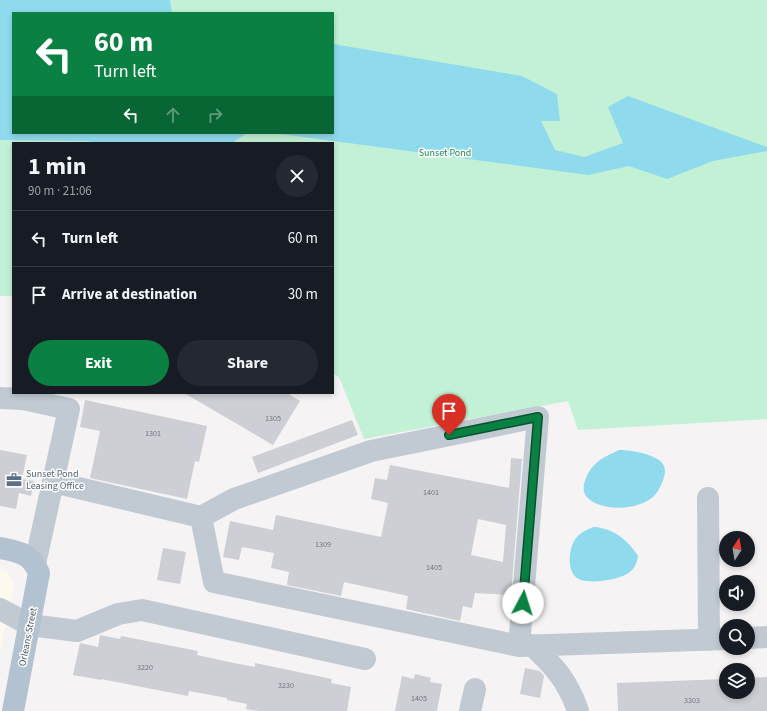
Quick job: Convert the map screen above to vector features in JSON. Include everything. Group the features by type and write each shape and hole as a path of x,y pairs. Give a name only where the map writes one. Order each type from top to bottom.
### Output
{"main road":[{"path":"0,548 21,552 35,564"},
{"name":"Orleans Street","path":"13,711 39,577 35,564"}],"lane":[{"path":"0,398 23,399 69,408 35,564"},
{"path":"53,482 201,517 234,499 371,451 538,417 525,645"},
{"path":"201,517 214,582 525,645 718,639 708,498"},
{"path":"0,609 30,625 77,630 118,614 142,610 365,660"},
{"path":"755,638 767,637"},
{"path":"525,645 554,666 572,693 578,711"},
{"path":"470,711 475,689"}],"shaded area":[{"path":"0,568 8,573 14,585 0,653"}],"green space":[{"path":"0,0 767,0 767,419 578,430 568,401 364,439 339,377 334,374 334,142 12,142 12,296 0,296"}],"water":[{"path":"0,0 170,0 172,12 12,12 12,134 246,134 234,142 92,142 0,140"},
{"name":"Sunset Pond","path":"334,44 522,76 557,94 560,121 541,121 555,150 584,157 623,143 608,107 628,96 767,147 767,151 713,161 667,179 629,166 588,175 280,134 334,134"},
{"path":"619,450 637,452 656,458 664,466 665,475 654,496 645,502 624,508 602,506 593,502 585,494 584,485 587,475 594,465"},
{"path":"594,527 614,532 630,545 638,556 632,570 622,576 602,581 588,581 577,578 571,570 570,564 570,553 572,547 576,538 580,534"}],"building":[{"path":"186,394 289,394 300,401 273,445"},
{"path":"85,400 207,426 199,462 195,461 187,499 90,478 100,431 80,427"},
{"path":"352,420 358,435 258,473 252,457"},
{"name":"Sunset Pond Leasing Office","path":"0,450 27,455 22,479 34,481 31,496 19,493 16,509 0,506"},
{"path":"511,458 522,459 511,595 475,593 472,608 463,606 460,621 406,609 408,596 344,582 341,596 287,585 289,572 271,568 274,553 242,547 239,560 223,557 230,521 273,530 276,515 381,537 388,503 371,499 375,478 387,480 390,465 509,488","holes":["478,519 506,525 503,562 471,555"]},
{"path":"163,548 186,552 180,584 157,580"},
{"path":"100,635 120,639 121,636 198,651 197,655 234,663 255,667 255,663 332,679 331,683 351,687 347,711 258,711 246,709 247,704 227,700 227,698 189,691 188,696 73,675 80,643 98,647"},
{"path":"525,668 540,671 544,676 540,698 520,694"},
{"path":"415,674 431,678 430,682 442,684 437,711 395,711 402,676 414,679"},
{"path":"767,677 767,711 618,711 617,683 719,679 719,699 755,699 755,678"}],"place":[{"name":"Sunset Pond Leasing Office","path":"14,480"}],"route":[{"path":"449,435 538,417 523,603"}]}
